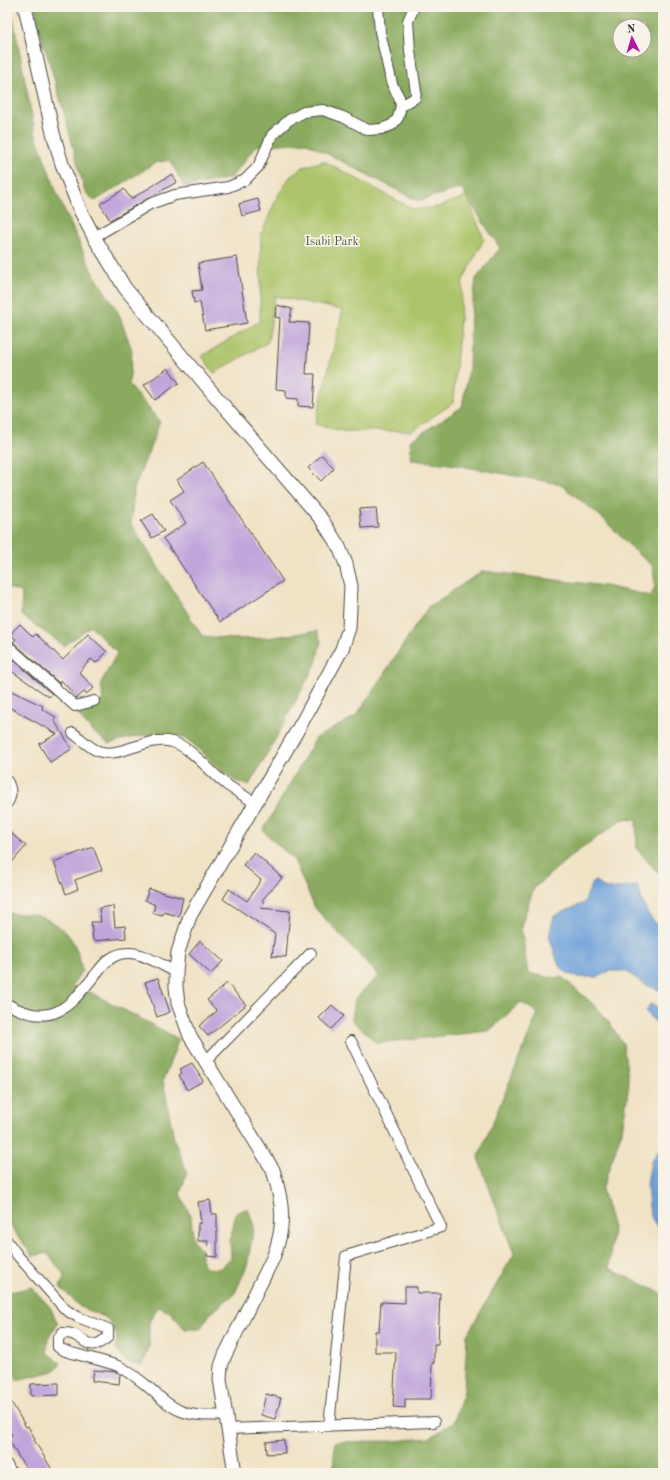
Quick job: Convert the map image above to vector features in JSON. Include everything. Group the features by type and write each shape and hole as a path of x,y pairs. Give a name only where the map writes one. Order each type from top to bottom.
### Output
{"street":[{"path":"25,7 53,133 62,164 80,210 94,237 125,288 322,520 339,547 346,564 351,586 349,628 342,649 190,916 178,952 176,987 178,1003 183,1019 190,1036 273,1170 280,1192 282,1208 282,1228 273,1258 225,1354 221,1366 220,1379 235,1473"},
{"path":"94,237 150,204 175,195 228,187 245,180 258,167 272,134 289,120 304,112 324,110 343,117 368,130 382,129 392,125 398,118 401,106 392,84 382,39 378,7"},
{"path":"401,106 415,98 416,92 410,51 408,21 414,7"},
{"path":"7,645 75,706 94,701"},
{"path":"73,733 97,751 108,753 124,750 142,743 156,741 170,741 180,744 227,785 255,803"},
{"path":"7,781 10,785 11,794 7,802"},
{"path":"7,1004 40,1015 54,1013 65,1007 78,995 101,966 112,957 120,954 129,953 146,958 176,972"},
{"path":"206,1061 311,953"},
{"path":"329,1426 346,1256 441,1227 351,1041"},
{"path":"7,1241 18,1256 66,1310 78,1317 108,1329 108,1337 102,1342 94,1345 85,1343 71,1332 62,1333 58,1339 58,1347 64,1352 82,1355 120,1367 141,1381 176,1410 189,1415 225,1415"},
{"path":"227,1429 434,1422"},
{"path":"7,1465 11,1473"}],"green space":[{"path":"7,7 11,7 35,133 58,196 92,271 118,312 132,350 129,385 160,422 134,489 131,524 202,636 235,639 267,638 317,631 321,641 316,663 249,785 233,780 192,743 179,736 159,734 138,736 109,744 93,732 78,715 103,700 101,683 117,653 91,626 64,646 21,615 22,592 7,588"},
{"path":"35,7 663,7 663,872 658,873 637,849 636,820 623,819 571,856 534,888 521,926 528,973 546,977 563,978 593,1004 611,1025 623,1044 629,1084 622,1131 602,1189 613,1228 609,1268 663,1294 663,1473 333,1473 335,1442 392,1441 429,1438 454,1422 464,1391 467,1335 514,1254 478,1158 538,1013 521,1002 489,1031 377,1043 352,1020 355,998 379,976 315,908 294,860 263,831 316,738 356,716 428,607 483,571 605,586 651,596 655,586 653,566 637,553 598,514 560,484 450,464 412,460 410,441 462,407 469,368 471,314 476,279 500,248 461,188 418,201 305,142 256,146 231,178 184,187 169,160 155,163 95,201 85,192 62,105 36,18"},
{"name":"Isabi Park","path":"324,161 413,209 438,207 462,198 474,190 490,194 471,207 484,239 463,280 453,403 412,431 342,431 315,424 343,310 275,296 268,342 214,373 202,356 260,321 261,235 277,197 290,177 303,167"},
{"path":"7,913 35,915 54,923 68,935 77,951 82,971 72,986 92,993 179,1039 163,1080 174,1139 187,1172 180,1194 191,1217 193,1240 199,1248 205,1268 219,1269 231,1258 230,1241 236,1213 248,1208 254,1227 247,1266 235,1293 210,1314 200,1329 185,1329 170,1312 158,1307 149,1322 149,1347 143,1365 129,1363 123,1359 115,1347 117,1337 111,1323 105,1317 80,1307 60,1287 65,1276 47,1253 33,1256 7,1222 7,1111 14,1101 7,1090"},
{"path":"31,1287 50,1307 58,1324 48,1338 47,1353 61,1363 54,1371 17,1380 7,1355 7,1289 11,1292"}],"water":[{"path":"595,881 606,889 638,886 646,910 653,920 663,928 663,992 642,983 626,971 609,971 598,977 578,977 569,974 559,966 549,936 554,916 584,903 592,883"},
{"path":"650,1004 663,1010 663,1033 660,1027 646,1012"},
{"path":"663,1144 663,1232 658,1228 650,1216 647,1185 651,1162"}],"building":[{"path":"172,174 177,182 110,220 100,204 124,189 131,199"},
{"path":"258,199 261,211 242,216 239,204"},
{"path":"237,257 247,323 205,330 200,302 194,303 192,291 202,290 198,263"},
{"path":"277,305 292,309 289,322 309,323 306,374 315,374 313,407 298,406 298,399 286,398 286,390 276,389 280,318 275,317"},
{"path":"168,368 179,383 155,400 144,385"},
{"path":"322,455 334,468 321,481 308,468"},
{"path":"203,462 283,581 220,622 163,538 186,523 170,500 184,491 177,480"},
{"path":"376,508 378,527 361,528 359,509"},
{"path":"153,514 164,531 152,538 141,521"},
{"path":"20,624 33,637 36,634 63,660 88,634 107,652 96,663 91,659 79,672 94,688 86,694 84,692 77,698 61,680 59,683 13,642 16,639 12,636 12,632"},
{"path":"7,654 52,694 49,697 7,668"},
{"path":"7,689 43,706 42,709 56,717 54,720 72,749 50,762 39,744 57,734 7,706"},
{"path":"7,830 26,846 7,868"},
{"path":"93,847 102,870 75,880 78,889 66,894 54,862"},
{"path":"254,852 282,878 262,900 264,902 260,908 290,911 286,957 272,956 275,934 223,899 229,889 247,901 261,880 243,865"},
{"path":"149,889 183,898 179,916 163,912 163,915 153,913 155,905 145,900"},
{"path":"113,906 115,927 125,926 126,938 93,941 91,922 101,922 99,908"},
{"path":"200,941 223,961 211,974 189,954"},
{"path":"158,978 170,1012 157,1017 145,982"},
{"path":"227,983 246,1005 208,1036 199,1026 217,1011 207,1000"},
{"path":"332,1005 344,1016 331,1029 319,1018"},
{"path":"192,1063 203,1081 187,1090 179,1075 182,1073 180,1069"},
{"path":"210,1200 212,1214 217,1214 217,1257 207,1256 208,1241 198,1241 198,1223 201,1223 198,1202"},
{"path":"405,1287 417,1287 417,1293 440,1293 438,1344 434,1344 431,1399 405,1399 405,1408 393,1407 396,1352 375,1352 375,1331 379,1331 381,1302 405,1303"},
{"path":"94,1370 116,1372 120,1374 119,1384 92,1381"},
{"path":"59,1383 59,1395 31,1396 31,1384"},
{"path":"266,1394 281,1398 275,1419 261,1415"},
{"path":"7,1395 26,1427 28,1426 35,1439 34,1440 54,1473 29,1473 18,1456 8,1438 12,1435 7,1427"},
{"path":"284,1440 285,1453 267,1454 266,1442"}]}
